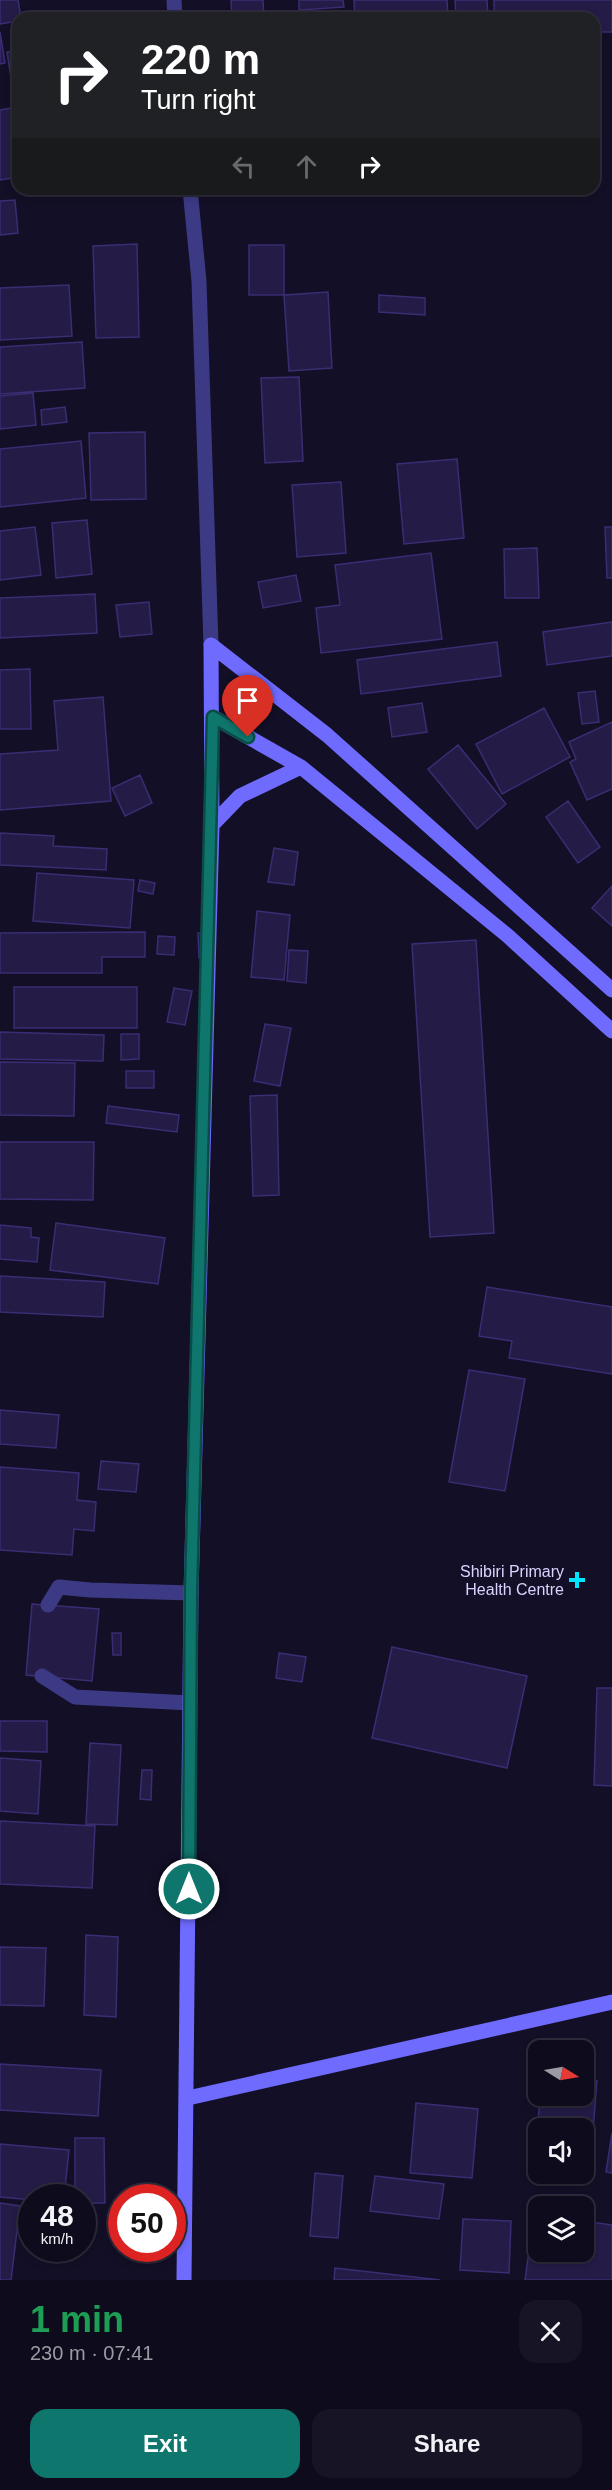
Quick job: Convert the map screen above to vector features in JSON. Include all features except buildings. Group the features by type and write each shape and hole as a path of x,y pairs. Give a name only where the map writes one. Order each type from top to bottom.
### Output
{"main road":[{"path":"184,2280 188,2098 191,1593 212,825 211,645"},
{"path":"211,645 327,735 612,990"},
{"path":"213,717 301,767 508,936 612,1031"},
{"path":"212,825 240,796 301,767"},
{"path":"188,2098 612,2002"}],"street":[{"path":"191,195 199,280 211,645"},
{"path":"48,1605 59,1587 191,1593"},
{"path":"42,1676 75,1697 190,1703"}],"place":[{"name":"Shibiri Primary Health Centre","path":"577,1580"}],"route":[{"path":"189,1889 191,1593 213,717 248,737"}]}
